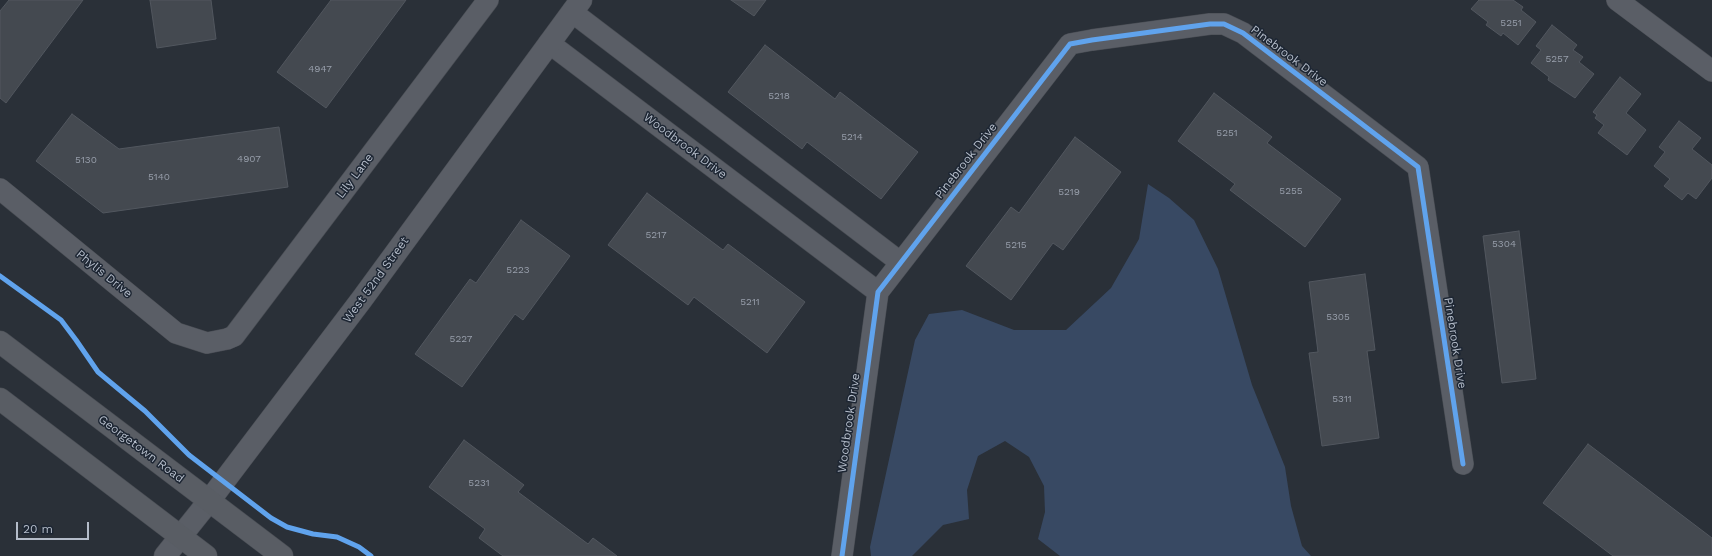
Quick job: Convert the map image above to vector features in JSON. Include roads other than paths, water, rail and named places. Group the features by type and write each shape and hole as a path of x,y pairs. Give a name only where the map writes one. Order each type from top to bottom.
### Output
{"main road":[{"name":"Georgetown Road","path":"0,342 282,556"},
{"path":"0,399 206,556"}],"street":[{"name":"Lily Lane","path":"215,342 234,336 488,0"},
{"path":"1617,0 1712,71"},
{"path":"576,6 900,262"},
{"name":"West 52nd Street","path":"165,556 209,501 362,299 576,6"},
{"name":"Pinebrook Drive","path":"878,292 1070,44 1194,26 1224,24 1243,33 1418,167 1463,464"},
{"name":"Woodbrook Drive","path":"548,43 878,292 842,556"},
{"name":"Phylis Drive","path":"0,189 176,332 201,342 215,342"}],"water":[{"path":"1148,184 1169,198 1194,220 1218,269 1252,385 1285,467 1291,506 1302,546 1311,556 1060,556 1038,539 1045,512 1044,486 1029,457 1005,441 978,456 967,490 969,519 943,525 912,556 871,556 870,547 915,340 929,314 962,310 1014,330 1066,330 1111,288 1139,239"}]}
